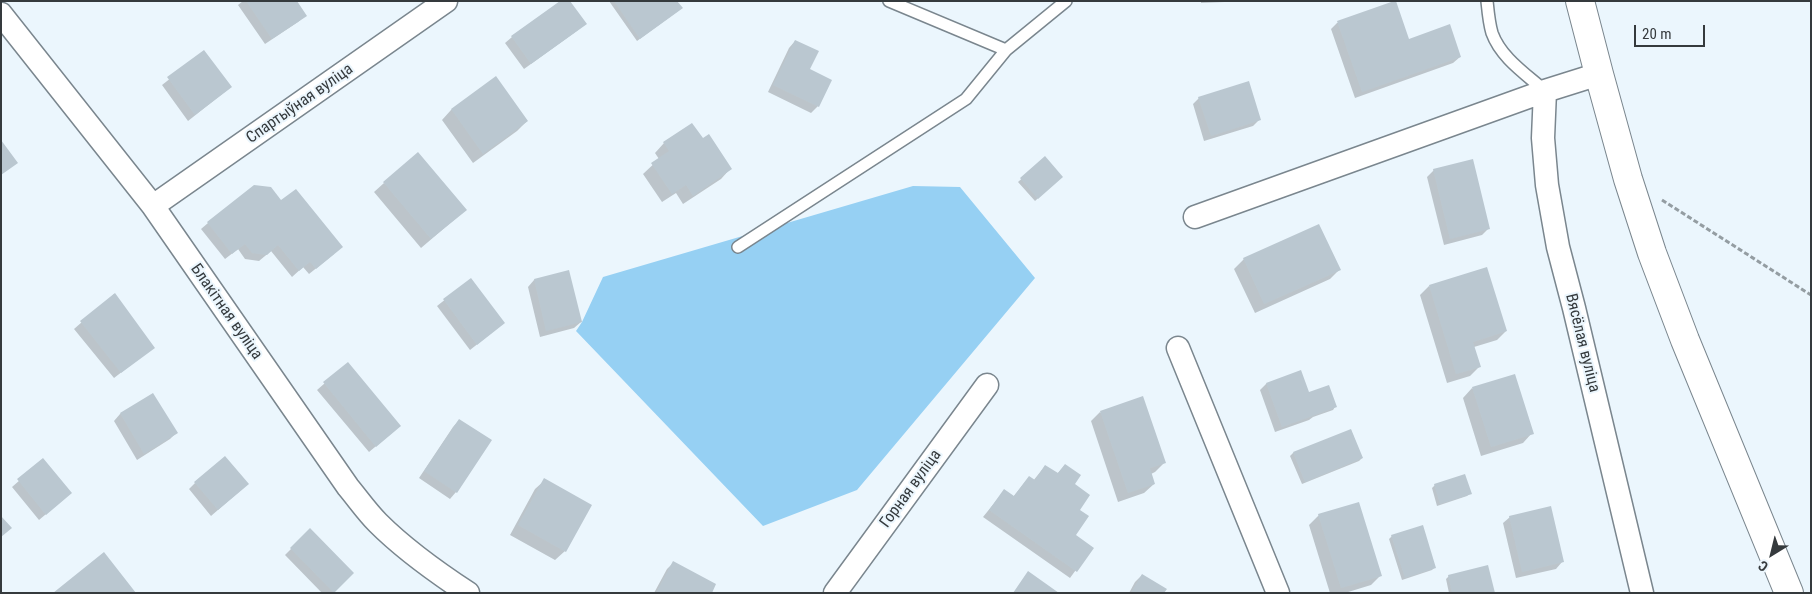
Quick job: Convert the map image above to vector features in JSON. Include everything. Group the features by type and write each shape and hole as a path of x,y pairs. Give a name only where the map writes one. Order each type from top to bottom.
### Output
{"street":[{"name":"Спартыўная вуліца","path":"153,206 446,1"},
{"path":"1580,1 1598,74 1652,253 1685,340 1789,593"},
{"name":"Блакітная вуліца","path":"1,14 153,206 348,487 378,522 408,550 438,574 468,593"},
{"path":"1195,217 1545,91 1598,74"},
{"name":"Вясёлая вуліца","path":"1545,91 1544,148 1547,185 1558,247 1642,593"},
{"path":"1178,348 1278,593"},
{"name":"Горная вуліца","path":"834,593 987,385"}],"lane":[{"path":"889,1 1006,50"},
{"path":"738,247 966,99 1006,50 1066,1"},
{"path":"1486,1 1492,33 1501,50 1545,91"}],"path":[{"path":"1662,200 1811,295"}],"shaded area":[{"path":"913,186 960,187 1035,278 857,490 763,526 576,331 603,277"}],"building":[{"path":"246,1 297,1 307,16 272,39"},
{"path":"560,1 570,1 587,24 531,64 511,36"},
{"path":"614,1 677,1 683,8 640,39"},
{"path":"1396,1 1409,39 1450,24 1461,57 1362,92 1337,21"},
{"path":"795,40 819,51 810,69 832,80 819,107 773,85"},
{"path":"204,50 232,87 195,115 167,77"},
{"path":"496,76 528,121 483,154 451,109"},
{"path":"1249,81 1261,120 1211,136 1198,97"},
{"path":"692,123 703,138 709,134 732,169 693,196 686,185 672,194 651,163 669,151 663,142"},
{"path":"1,140 18,163 1,175"},
{"path":"418,152 467,210 431,239 383,182"},
{"path":"1045,156 1063,177 1038,199 1020,178"},
{"path":"1473,159 1490,229 1450,239 1433,169"},
{"path":"254,185 271,187 281,200 296,189 343,247 316,269 310,262 299,271 278,245 267,255 252,253 245,244 232,254 207,222"},
{"path":"1319,224 1341,270 1264,304 1243,258"},
{"path":"1487,267 1507,331 1473,342 1481,367 1456,374 1429,285"},
{"path":"569,270 582,322 546,331 534,279"},
{"path":"471,278 505,323 477,345 443,299"},
{"path":"115,293 155,348 121,373 80,321"},
{"path":"348,362 401,426 376,447 323,382"},
{"path":"1301,370 1309,392 1329,385 1337,407 1282,427 1266,383"},
{"path":"1515,374 1534,434 1491,447 1472,387"},
{"path":"153,393 178,433 144,454 120,413"},
{"path":"1143,396 1166,463 1150,468 1155,484 1128,493 1100,411"},
{"path":"459,419 492,440 457,493 424,471"},
{"path":"1351,429 1363,458 1305,482 1293,452"},
{"path":"225,456 249,484 218,510 194,482"},
{"path":"43,458 72,493 46,515 17,479"},
{"path":"1065,464 1081,475 1075,484 1090,495 1080,510 1089,516 1076,535 1094,548 1077,572 989,510 1004,489 1014,496 1029,476 1035,480 1045,465 1058,473"},
{"path":"1465,474 1472,494 1440,504 1434,484"},
{"path":"544,478 592,505 566,552 518,525"},
{"path":"1359,502 1382,576 1341,588 1318,514"},
{"path":"1551,506 1564,562 1522,572 1509,516"},
{"path":"1,516 12,528 1,537"},
{"path":"1423,525 1436,568 1405,578 1391,535"},
{"path":"310,528 354,573 334,593 290,548"},
{"path":"104,552 136,593 53,593"},
{"path":"673,561 716,584 712,593 656,593"},
{"path":"1488,565 1495,593 1452,593 1448,575"},
{"path":"1028,571 1059,593 1013,593"},
{"path":"1142,574 1167,589 1164,593 1131,593"}]}
